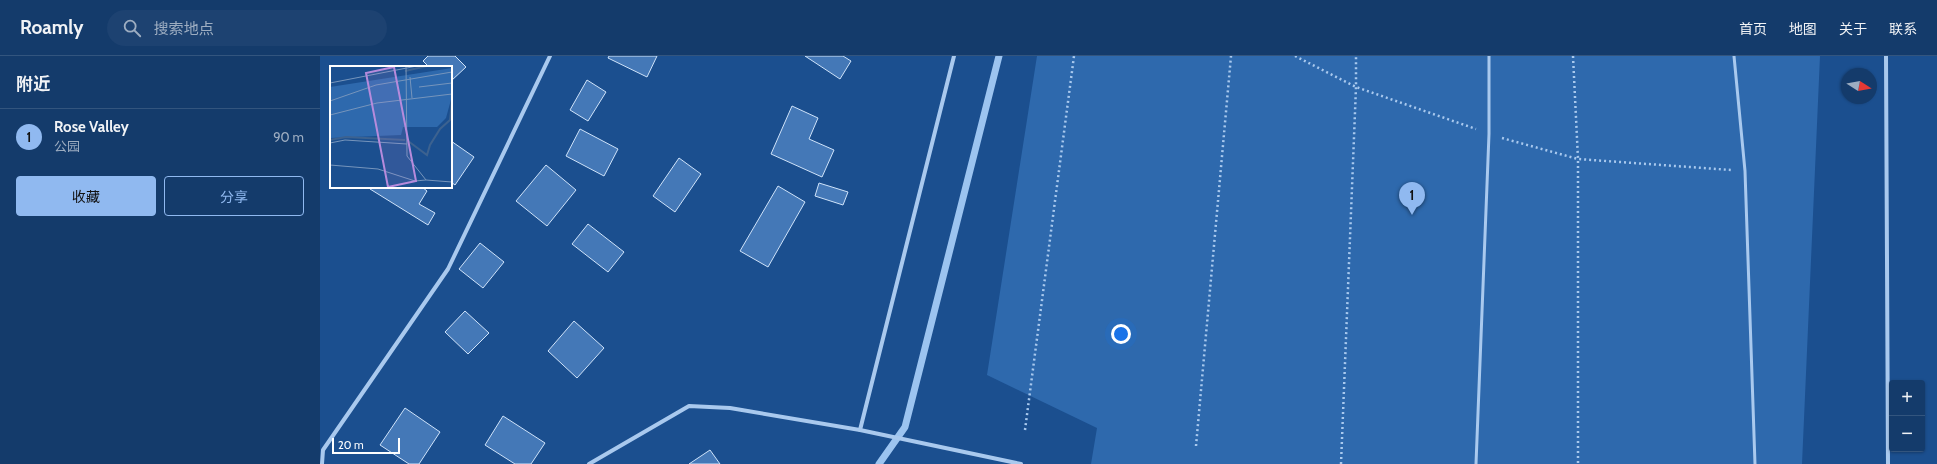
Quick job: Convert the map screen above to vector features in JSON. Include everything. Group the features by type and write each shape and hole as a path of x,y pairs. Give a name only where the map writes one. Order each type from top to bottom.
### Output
{"street":[{"path":"322,464 323,450 448,269 550,56"},
{"path":"860,430 954,56"},
{"path":"1886,56 1888,464"},
{"path":"589,464 688,406 730,408 860,430 1021,464"}],"lane":[{"path":"1476,464 1489,134 1489,56"},
{"path":"1734,56 1745,171 1755,464"}],"path":[{"path":"1025,430 1074,56"},
{"path":"1196,446 1231,56"},
{"path":"1295,56 1356,87 1489,134 1578,159 1745,171"},
{"path":"1341,464 1356,56"},
{"path":"1573,56 1578,159 1578,464"}],"shaded area":[{"path":"1037,56 1820,56 1802,464 1091,464 1097,428 987,375"}],"building":[{"path":"428,56 455,56 466,67 452,80 452,66 428,66 423,61"},
{"path":"609,56 657,56 647,77 608,58"},
{"path":"805,56 843,56 851,61 840,79"},
{"path":"587,80 606,92 588,121 570,110"},
{"path":"792,106 818,118 809,139 834,150 822,177 771,154"},
{"path":"580,129 618,149 604,176 566,156"},
{"path":"452,142 474,157 455,185 452,183"},
{"path":"679,158 701,174 675,212 653,196"},
{"path":"546,165 576,190 547,226 516,201"},
{"path":"819,183 848,192 843,205 815,196"},
{"path":"778,186 805,202 768,267 740,251"},
{"path":"423,188 427,191 419,204 435,213 428,225 370,189"},
{"path":"588,224 624,252 608,272 572,244"},
{"path":"480,243 504,262 483,288 459,269"},
{"path":"465,311 489,333 468,354 445,332"},
{"path":"574,321 604,348 577,378 548,351"},
{"path":"405,408 440,432 419,464 409,464 380,445"},
{"path":"503,416 545,443 531,464 515,464 485,445"},
{"path":"710,450 720,464 689,464"}],"waterway":[{"path":"879,464 905,427 999,56"}],"place":[{"name":"Rose Valley","path":"1412,215"}]}
